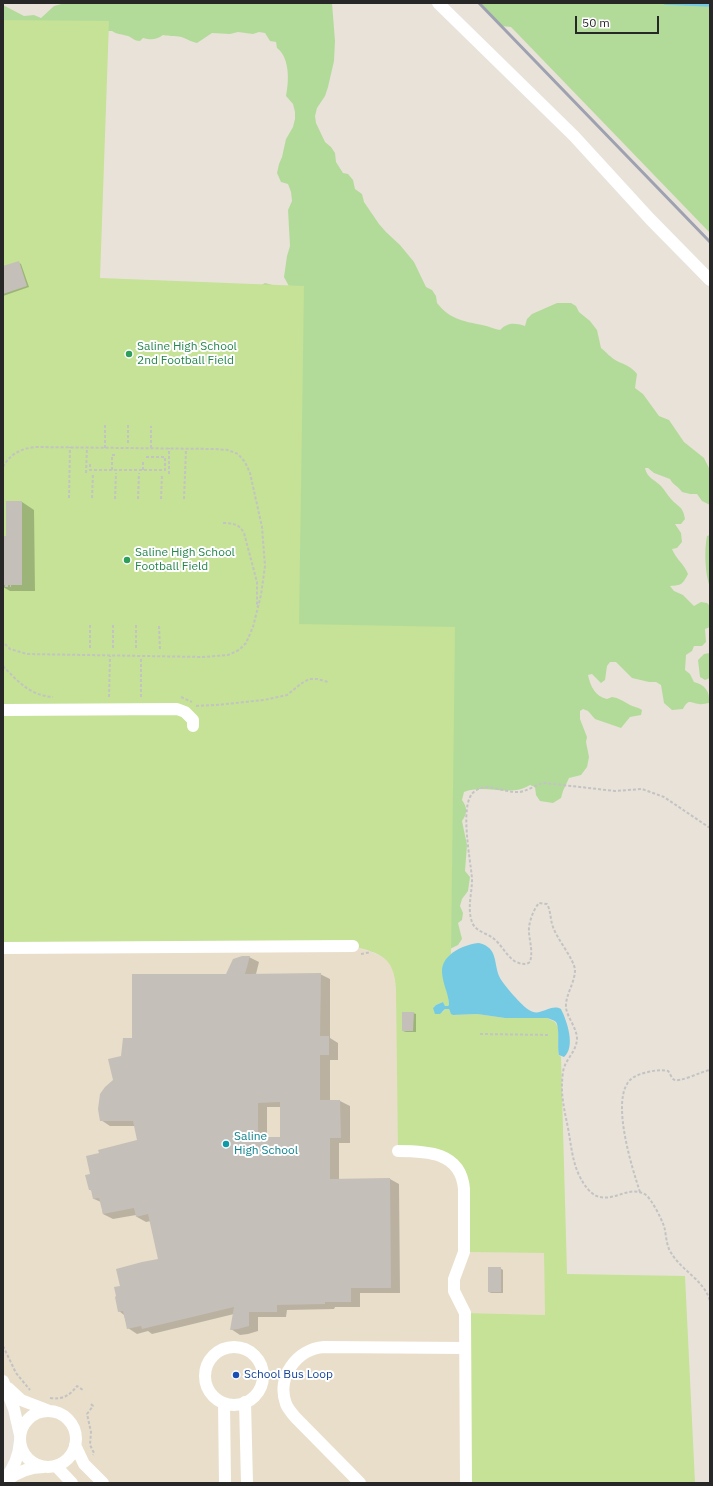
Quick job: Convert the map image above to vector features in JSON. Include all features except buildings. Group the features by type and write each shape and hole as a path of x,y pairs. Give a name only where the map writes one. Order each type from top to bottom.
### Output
{"street":[{"path":"438,3 574,136 650,219 710,280"},
{"path":"3,710 177,709 185,712 193,720 193,726"},
{"path":"3,948 355,950"},
{"path":"398,1151 423,1152 438,1155 453,1164 461,1174 464,1190 464,1252 454,1279 454,1291 465,1313 466,1483"},
{"path":"360,1483 295,1417 289,1409 286,1402 284,1387 287,1373 296,1359 307,1351 324,1346 465,1348"},
{"path":"234,1347 241,1348 253,1354 261,1366 263,1372 261,1386 258,1393 253,1398 245,1402 234,1405 224,1403 214,1396 209,1390 206,1383 206,1368 209,1361 220,1351 234,1347"},
{"path":"3,1483 12,1476 27,1469 33,1467 52,1466 68,1458 75,1445 76,1436 74,1427 62,1414 21,1400 10,1391 4,1382"},
{"path":"4,1382 14,1408 24,1454 35,1463 52,1466 72,1483"},
{"path":"245,1402 247,1483"},
{"path":"224,1403 225,1483"},
{"path":"3,1483 18,1455 22,1428 32,1415 47,1410"},
{"path":"75,1445 84,1464 103,1483"}],"path":[{"path":"104,425 105,448"},
{"path":"128,425 128,444"},
{"path":"151,426 151,448"},
{"path":"3,467 10,457 22,450 42,447 186,448 215,449 233,452 245,462 250,473 262,527 265,559 264,580 249,639 243,647 234,653 213,657 27,654 10,649 3,642"},
{"path":"69,498 70,447"},
{"path":"86,473 87,447"},
{"path":"169,448 169,474"},
{"path":"184,499 186,448"},
{"path":"112,470 112,455 115,455"},
{"path":"90,464 90,470 165,470 165,457 145,457"},
{"path":"143,460 143,470"},
{"path":"92,498 93,473"},
{"path":"115,499 116,473"},
{"path":"138,499 139,474"},
{"path":"161,499 162,474"},
{"path":"223,523 239,526 244,533 255,572 258,590 255,619"},
{"path":"5,586 11,586"},
{"path":"90,625 90,650"},
{"path":"113,625 113,650"},
{"path":"136,625 136,650"},
{"path":"159,626 160,650"},
{"path":"102,697 109,697 110,656"},
{"path":"141,657 141,697 148,697"},
{"path":"3,666 20,683 30,690 44,696 57,697"},
{"path":"178,697 189,700 197,707 264,700 287,694 302,682 309,679 317,679 328,682"},
{"path":"710,828 664,796 642,788 615,791 537,784 522,792 484,788 475,791 470,796 468,801 466,833 472,880 470,912 472,923 476,928 493,939 516,962 528,964 532,957 529,934 530,925 536,907 540,903 547,904 550,910 553,926 575,968 573,984 566,1001 566,1008 577,1035 577,1041 575,1049 563,1071 562,1099 573,1159 586,1188 603,1198 610,1198 634,1191 640,1192 649,1199 664,1226 669,1249 682,1267 703,1287 710,1301"},
{"path":"355,950 371,952"},
{"path":"480,1034 548,1034"},
{"path":"640,1192 629,1156 622,1114 626,1086 630,1079 639,1074 653,1070 668,1071 673,1079 676,1080 687,1078 702,1071 710,1070"},
{"path":"3,1346 16,1373 25,1386 34,1393"},
{"path":"49,1398 62,1398 69,1394 77,1386 83,1390"},
{"path":"89,1457 94,1454 90,1445 91,1432 87,1414 93,1406 91,1404"}],"shaded area":[{"path":"353,946 381,956 389,962 393,969 396,989 397,1035 417,1151 459,1170 464,1252 544,1253 545,1315 465,1313 466,1483 3,1483 19,1449 3,1381 3,948"}],"green space":[{"path":"65,3 332,3 335,41 334,61 325,96 317,108 315,116 316,123 325,142 335,153 336,162 343,173 348,174 353,180 355,189 362,194 364,202 379,224 400,245 414,262 426,287 432,290 436,296 437,303 452,316 468,322 500,330 512,324 525,326 527,319 532,314 557,303 571,303 576,306 579,312 590,321 597,330 601,348 615,360 635,371 637,374 635,388 643,394 659,416 669,420 684,442 704,458 710,470 710,505 702,501 697,494 682,492 670,479 654,473 648,468 645,468 649,477 659,484 682,509 685,519 681,524 675,524 681,533 682,542 677,548 672,549 688,574 681,584 670,586 674,591 683,595 694,606 701,602 707,603 710,606 710,627 705,629 706,642 702,646 694,646 692,651 686,655 685,670 690,674 694,682 706,689 709,695 709,703 700,704 688,702 683,709 672,710 664,703 661,685 656,682 632,678 616,662 610,662 607,666 605,680 601,683 592,674 588,675 592,687 603,698 617,698 642,710 641,715 630,717 621,728 595,719 588,711 583,709 580,711 580,719 587,737 586,742 589,757 587,767 581,775 569,778 561,798 553,803 540,801 536,795 535,787 530,785 522,789 506,791 481,789 464,792 462,800 466,811 462,821 467,845 465,871 470,877 468,891 462,899 460,906 463,913 462,920 458,923 462,939 458,945 450,949 305,713 260,286 265,283 291,290 284,277 290,246 288,210 292,201 291,192 288,184 281,182 277,173 286,139 293,127 295,119 293,104 286,96 288,70 284,58 277,48 276,42 270,41 265,33 259,32 253,34 238,32 230,34 212,33 197,43 181,37 163,35 156,39 143,38 138,41 112,31 3,32 3,5 24,16 34,15 41,18 54,6"},
{"path":"479,3 710,3 710,233 511,27 501,26"},
{"path":"3,20 109,21 100,278 304,286 299,624 455,627 451,954 446,961 443,973 449,1006 445,1006 443,1002 433,1008 443,1012 445,1009 449,1009 453,1015 477,1014 505,1018 547,1018 555,1022 558,1027 558,1052 561,1057 567,1274 685,1276 695,1483 466,1483 465,1313 545,1315 544,1253 464,1252 464,1189 453,1164 398,1151 396,989 392,969 384,958 371,951 353,946 3,948"},
{"path":"710,535 710,588 705,555 707,536"},
{"path":"710,653 710,678 705,680 700,677 698,660 704,654"}],"water":[{"path":"479,943 485,945 493,953 500,978 513,995 526,1008 533,1012 541,1012 553,1008 561,1009 568,1027 570,1041 568,1053 564,1057 559,1055 557,1025 556,1022 551,1019 505,1018 477,1014 453,1015 449,1009 445,1009 440,1014 435,1014 433,1008 436,1005 443,1002 445,1006 449,1005 442,975 443,965 446,960 455,951 467,945"}],"waterway":[{"path":"665,3 710,5"}],"railway":[{"path":"479,3 710,242"}],"place":[{"name":"Saline High School 2nd Football Field","path":"129,354"},
{"name":"Saline High School Football Field","path":"127,560"},
{"name":"Saline High School","path":"226,1144"},
{"name":"School Bus Loop","path":"236,1375"}]}
